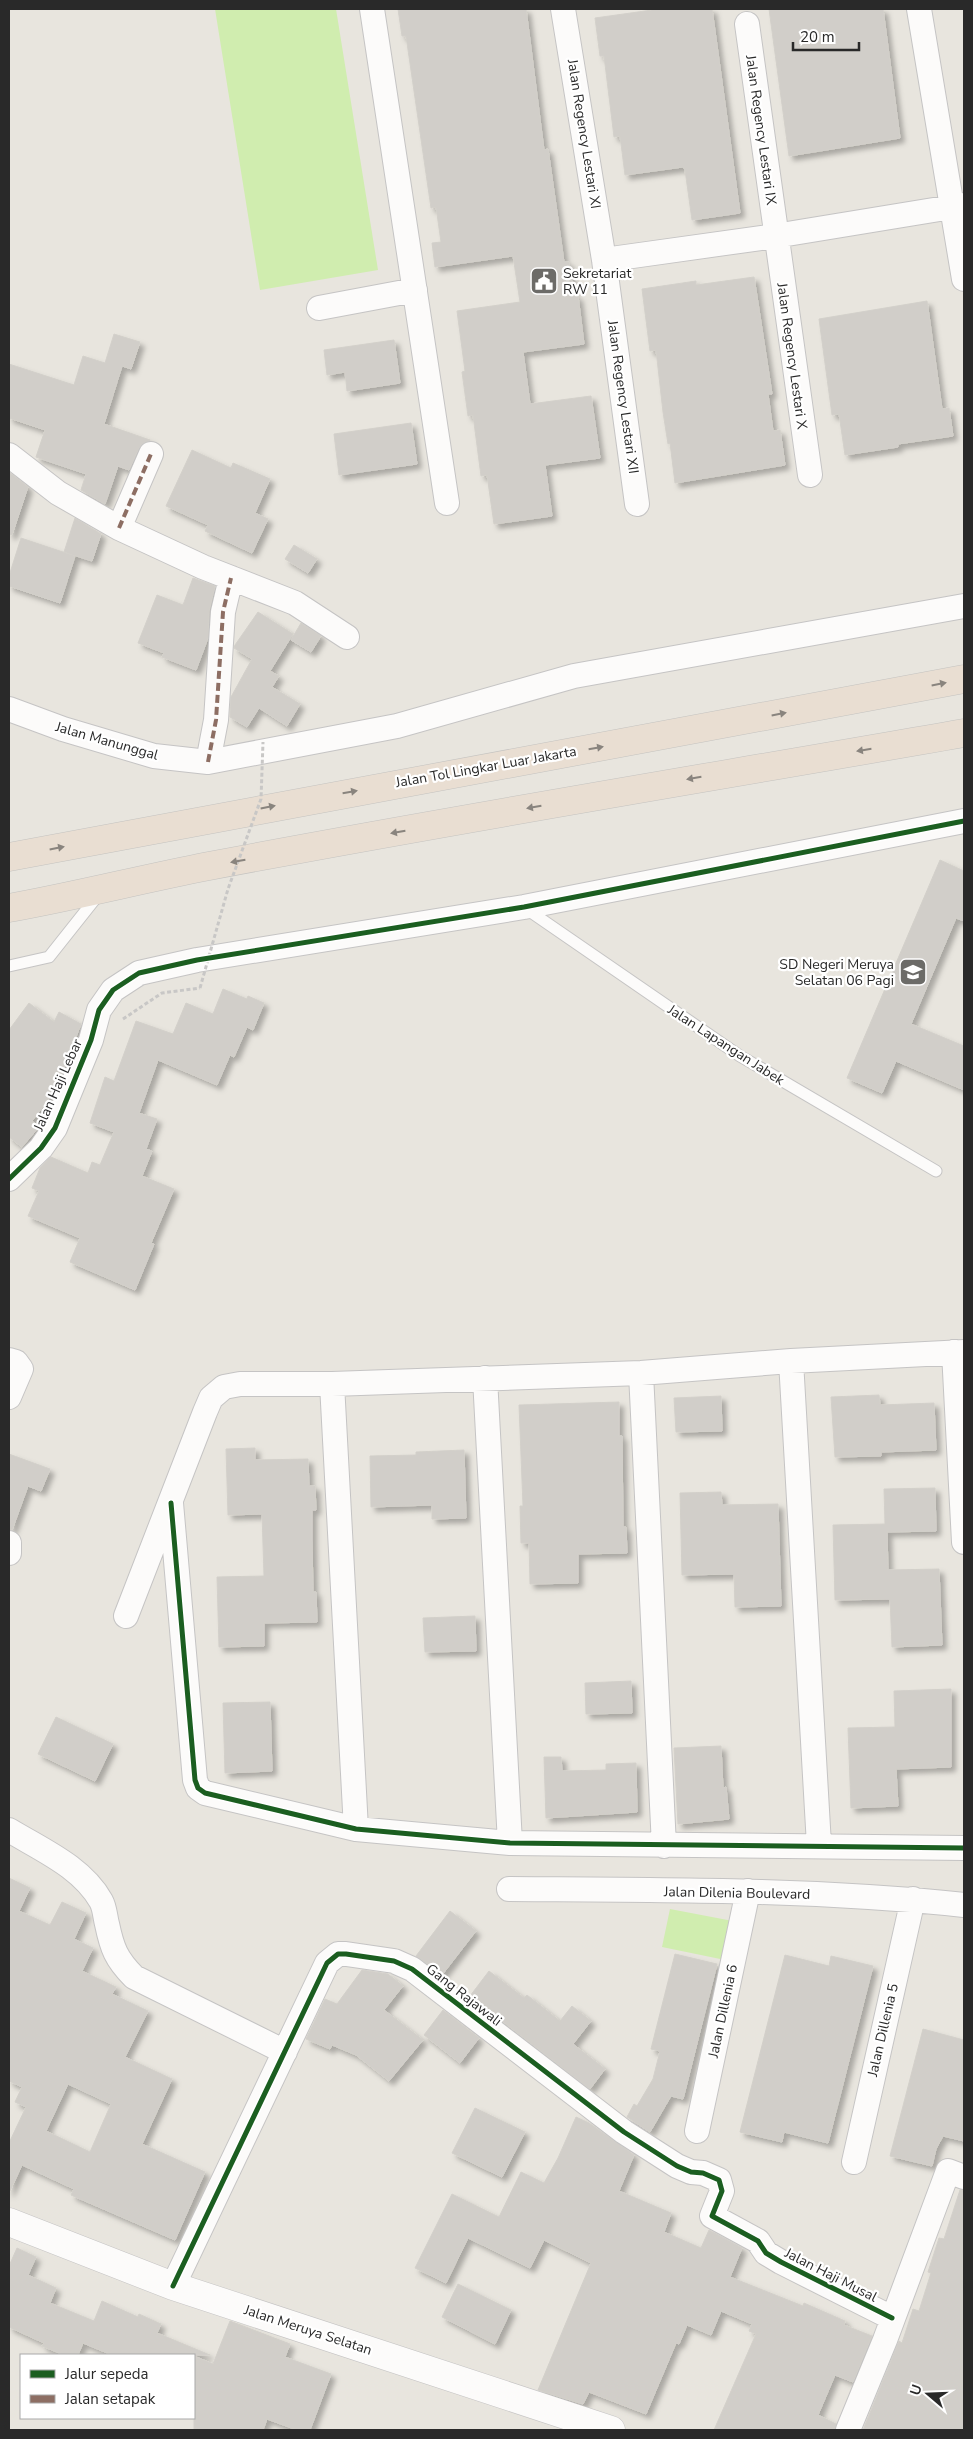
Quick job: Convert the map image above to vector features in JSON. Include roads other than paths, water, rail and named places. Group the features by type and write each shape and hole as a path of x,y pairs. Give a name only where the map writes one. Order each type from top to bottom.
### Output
{"highway":[{"name":"Jalan Tol Lingkar Luar Jakarta","path":"9,857 302,800 731,724 964,679"},
{"path":"9,908 207,867 742,770 964,733"}],"main road":[{"name":"Jalan Meruya Selatan","path":"9,2222 174,2286 611,2430"}],"street":[{"path":"372,9 447,503"},
{"name":"Jalan Regency Lestari XI","path":"563,9 604,260"},
{"path":"920,9 958,206 964,280"},
{"name":"Jalan Regency Lestari IX","path":"747,24 775,236"},
{"path":"604,260 775,236 958,206"},
{"name":"Jalan Regency Lestari X","path":"775,236 810,475"},
{"name":"Jalan Regency Lestari XII","path":"604,260 637,504"},
{"path":"319,308 415,290"},
{"path":"9,454 58,493 119,528 203,567 295,603 347,637"},
{"path":"119,528 151,454"},
{"path":"208,762 216,720 223,612 231,578"},
{"name":"Jalan Manunggal","path":"9,709 63,729 154,756 208,762 397,726 574,676 964,606"},
{"path":"524,907 964,821"},
{"name":"Jalan Haji Lebar","path":"9,1179 41,1148 55,1128 91,1040 99,1010 113,990 139,974 197,960 524,907"},
{"path":"126,1616 205,1412 212,1398 224,1387 240,1384 332,1384 640,1373 791,1360 959,1352 964,1542"},
{"path":"9,1360 16,1362 21,1369 9,1397"},
{"path":"791,1360 819,1845"},
{"path":"640,1373 664,1846"},
{"path":"485,1378 510,1843"},
{"path":"332,1384 356,1829"},
{"path":"171,1503 195,1780 198,1788 204,1793 356,1829 510,1843 964,1848"},
{"path":"9,1544 9,1553"},
{"path":"9,1830 79,1873 91,1886 102,1903 112,1949 121,1964 134,1976 285,2052"},
{"name":"Jalan Dilenia Boulevard","path":"509,1889 748,1891 913,1899 964,1905"},
{"name":"Jalan Dillenia 6","path":"697,2131 748,1891"},
{"name":"Jalan Dillenia 5","path":"854,2162 913,1899"},
{"name":"Gang Rajawali","path":"174,2286 327,1963 332,1958 346,1954 394,1961 412,1969 624,2132 677,2166 691,2172 703,2173 719,2180 722,2192 712,2216"},
{"path":"848,2430 948,2171 964,2177"},
{"name":"Jalan Haji Musal","path":"712,2216 758,2241 766,2253 780,2262 892,2318"}],"lane":[{"path":"9,966 49,957 103,889"},
{"name":"Jalan Lapangan Jabek","path":"524,907 740,1056 936,1171"}],"place":[{"name":"Sekretariat RW 11","path":"544,281"},
{"name":"SD Negeri Meruya Selatan 06 Pagi","path":"913,972"}]}
